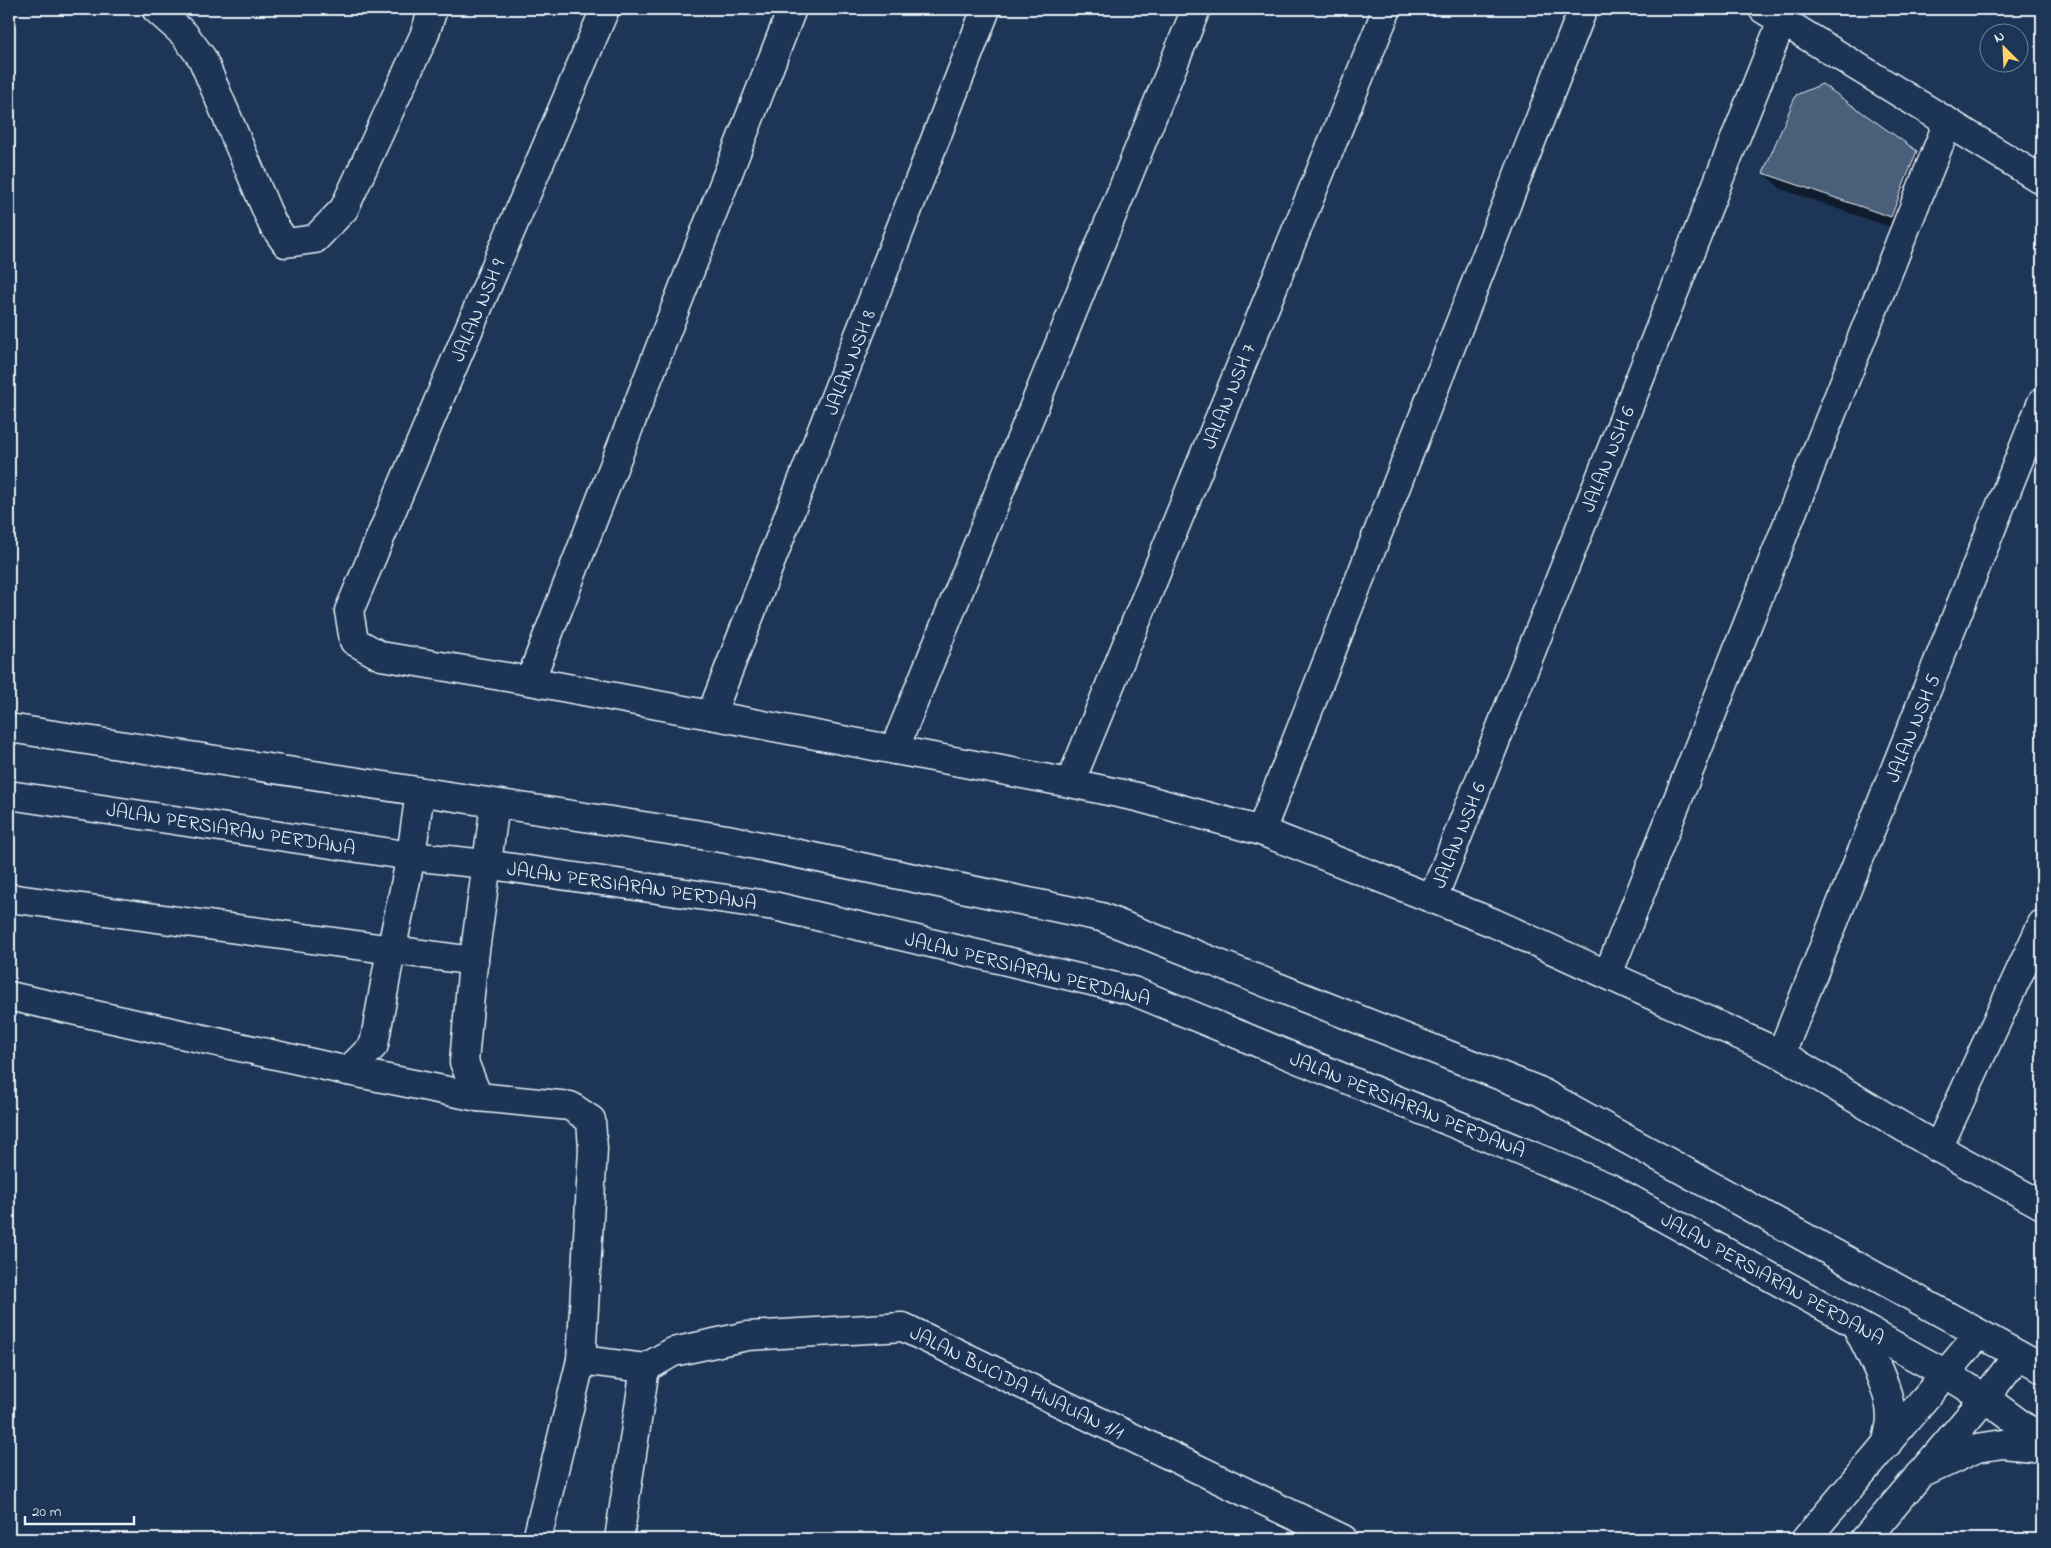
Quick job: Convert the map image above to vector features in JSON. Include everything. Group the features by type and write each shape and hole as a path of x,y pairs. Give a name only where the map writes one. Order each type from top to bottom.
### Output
{"street":[{"path":"156,9 184,34 202,58 272,223 286,243 315,239 344,209 424,36 433,9"},
{"name":"JALAN NSH 9","path":"530,681 381,656 354,641 350,611 605,9"},
{"path":"792,9 530,681 1070,782 1137,797 1261,831 1494,922 1781,1054 1938,1148 2042,1205"},
{"name":"JALAN NSH 8","path":"711,715 986,9"},
{"path":"894,750 1196,9"},
{"name":"JALAN NSH 7","path":"1070,782 1387,9"},
{"path":"1261,831 1583,9"},
{"path":"1773,15 2042,180"},
{"name":"JALAN NSH 6","path":"1433,898 1773,15"},
{"path":"1608,974 1948,122"},
{"name":"JALAN NSH 5","path":"1781,1054 2042,402"},
{"path":"9,728 727,839 1101,917 1539,1090 2042,1368"},
{"path":"348,1071 374,1045 391,950 411,856 420,792"},
{"name":"JALAN PERSIARAN PERDANA","path":"9,795 411,856 485,864 774,906 1133,991 1610,1188 1946,1374 1985,1398 2042,1440"},
{"path":"478,1097 464,1062 485,864 494,804"},
{"path":"9,898 474,961"},
{"path":"1938,1148 2042,924"},
{"path":"9,996 348,1071 478,1097 570,1106 591,1120 593,1148 581,1360 537,1539"},
{"path":"1856,1325 1881,1378 1891,1416 1887,1444"},
{"name":"JALAN BUCIDA HIJAUAN 1/1","path":"645,1368 673,1352 747,1336 903,1327 1343,1539"},
{"path":"1806,1539 1979,1334"},
{"path":"1865,1539 1985,1398 2018,1355"},
{"path":"581,1360 645,1368 619,1539"},
{"path":"1919,1475 1977,1448 2003,1444 2042,1448"}],"building":[{"path":"1822,84 1917,151 1891,217 1763,173 1796,95"}]}
